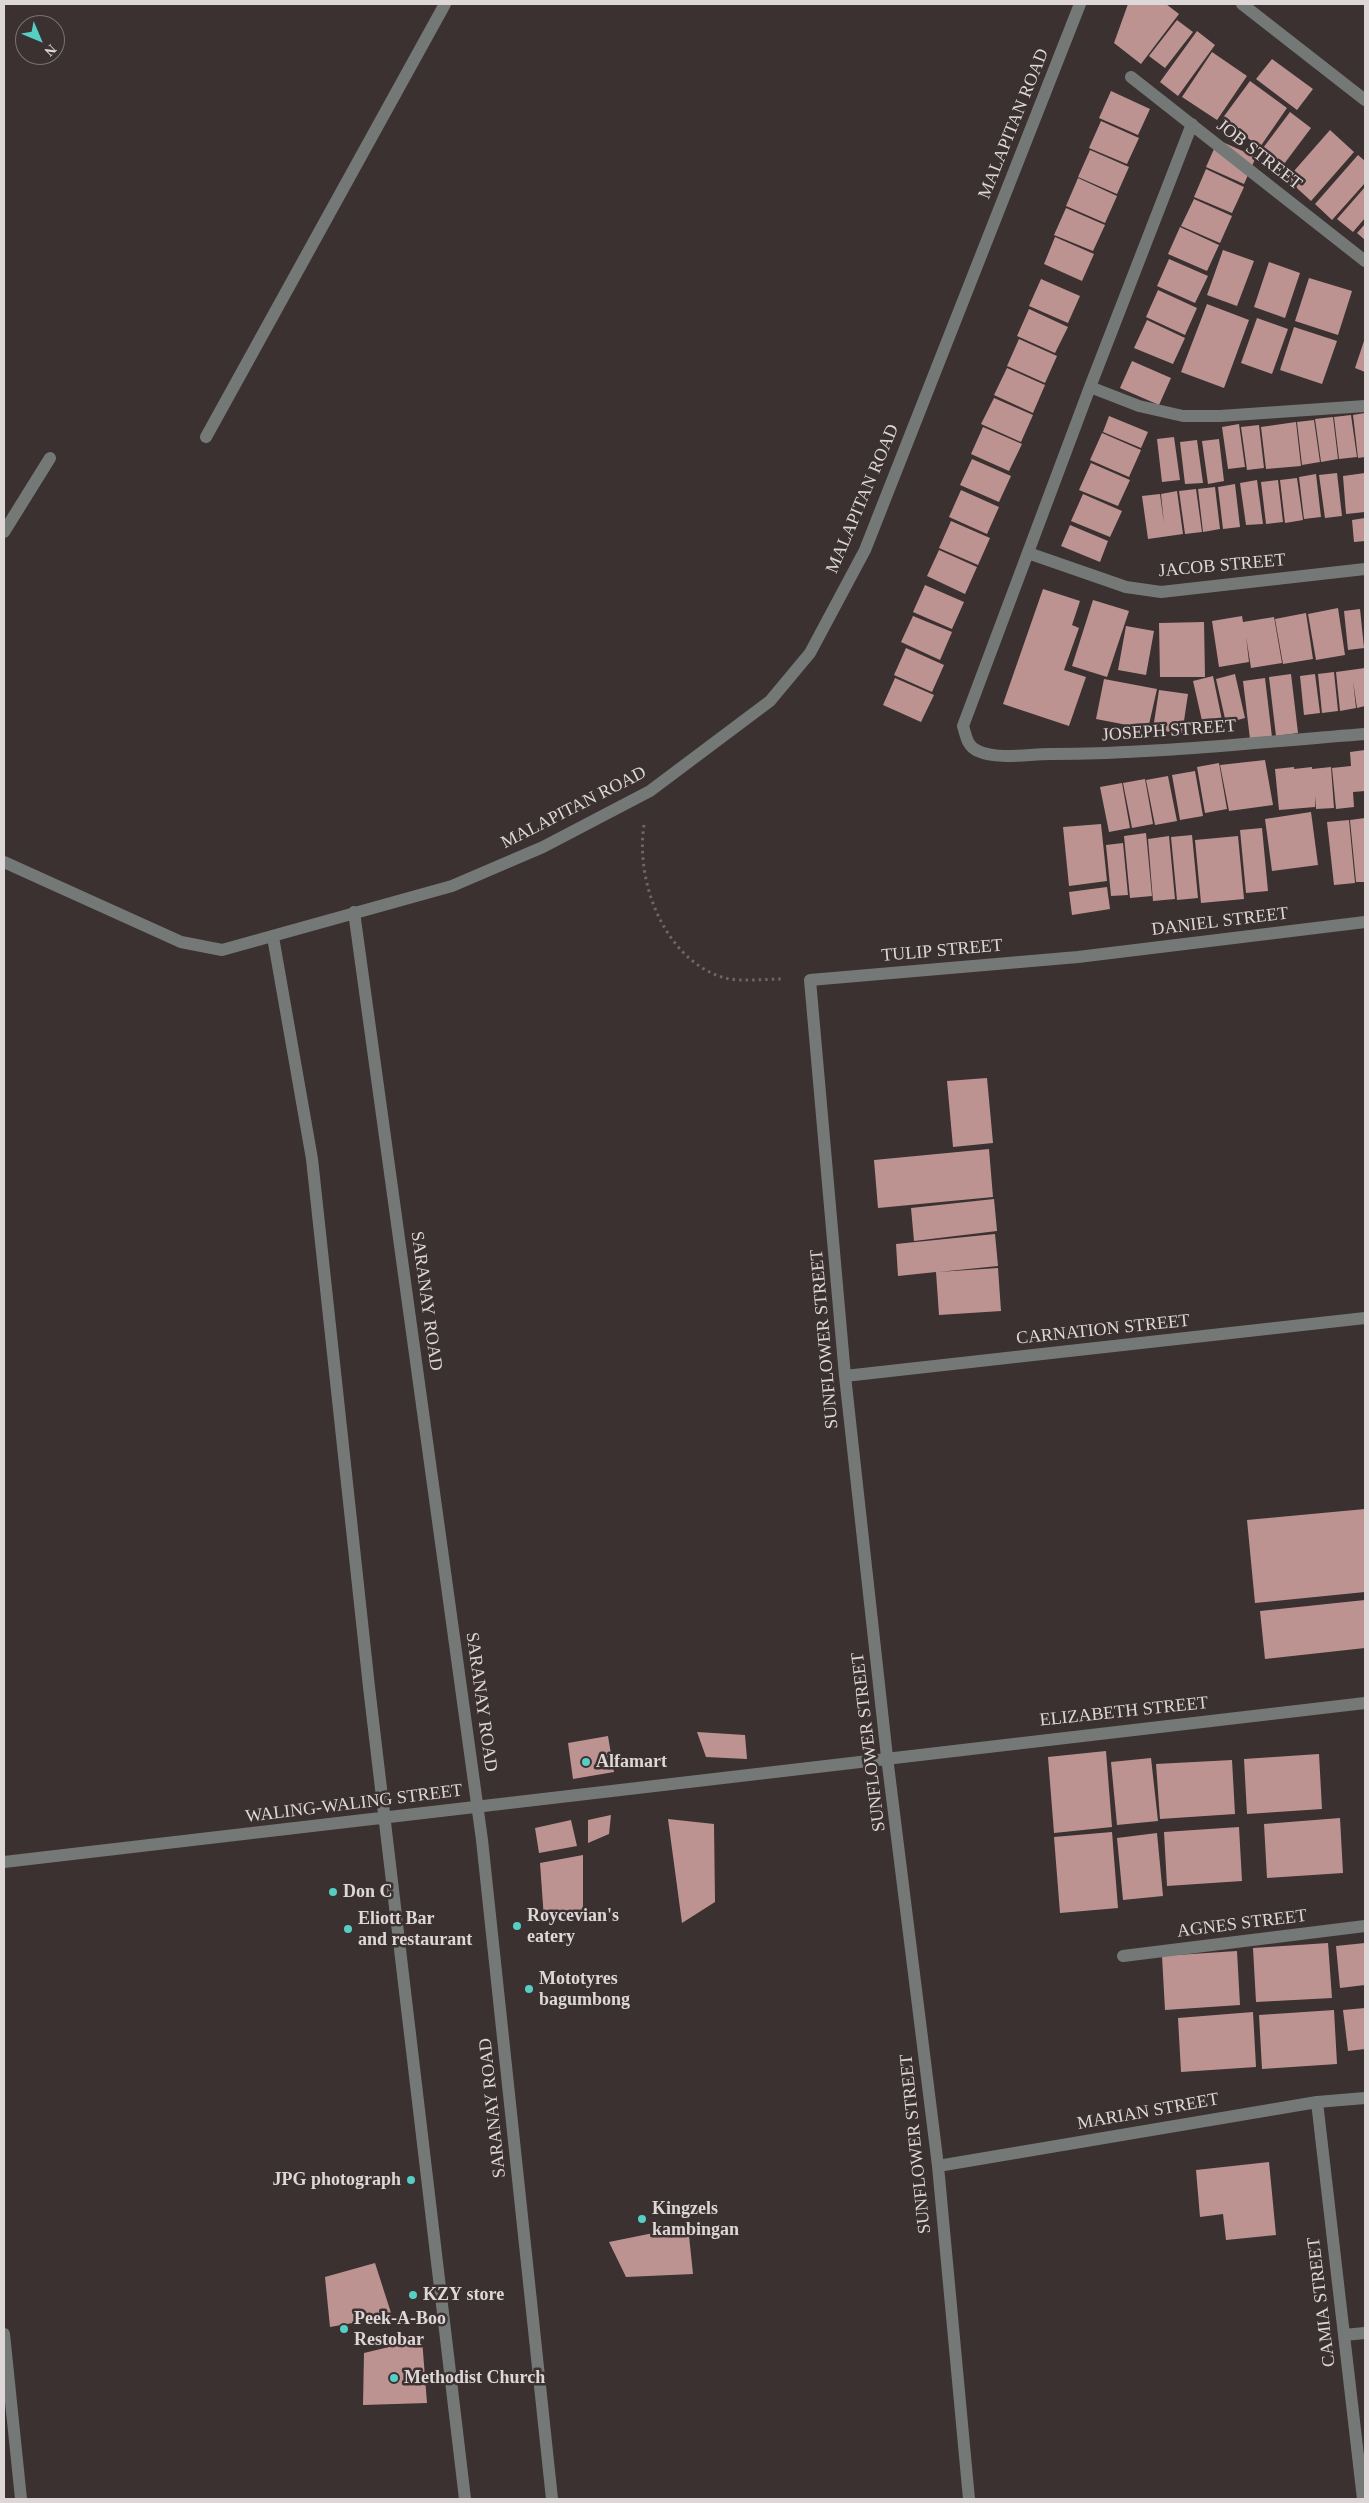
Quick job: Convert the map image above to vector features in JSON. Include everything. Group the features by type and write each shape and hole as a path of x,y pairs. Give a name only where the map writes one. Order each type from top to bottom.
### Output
{"street":[{"path":"206,437 445,4"},
{"name":"MALAPITAN ROAD","path":"4,862 182,942 222,950 452,886 543,847 650,791 770,700 810,653 865,550 1080,4"},
{"path":"1242,4 1365,100"},
{"name":"JOB STREET","path":"1131,77 1365,261"},
{"path":"1028,553 1192,124"},
{"path":"1090,387 1139,406 1183,416 1220,416 1365,406"},
{"path":"4,532 50,458"},
{"name":"JACOB STREET","path":"1028,553 1126,587 1160,592 1365,569"},
{"name":"JOSEPH STREET","path":"1028,553 964,726 966,740 976,750 991,754 1130,753 1365,734"},
{"name":"SARANAY ROAD","path":"354,912 478,1807 552,2499"},
{"name":"DANIEL STREET","path":"1078,957 1365,922"},
{"path":"273,937 312,1159 465,2499"},
{"name":"TULIP STREET","path":"810,980 1078,957"},
{"name":"SUNFLOWER STREET","path":"810,980 846,1376 887,1756 938,2166 969,2499"},
{"name":"CARNATION STREET","path":"846,1376 1365,1318"},
{"name":"ELIZABETH STREET","path":"887,1756 1365,1703"},
{"name":"WALING-WALING STREET","path":"4,1862 386,1819 887,1756"},
{"name":"AGNES STREET","path":"1123,1956 1365,1926"},
{"name":"MARIAN STREET","path":"938,2166 1316,2102 1365,2098"},
{"name":"CAMIA STREET","path":"1316,2102 1363,2497"},
{"path":"1344,2335 1365,2333"},
{"path":"4,2334 21,2499"}],"path":[{"path":"650,791 643,836 646,884 658,918 678,945 699,967 726,978 810,980"}],"building":[{"path":"1128,4 1166,4 1179,14 1141,64 1114,43"},
{"path":"1177,20 1193,32 1165,68 1149,56"},
{"path":"1197,31 1215,45 1178,96 1160,82"},
{"path":"1212,52 1247,76 1217,120 1182,97"},
{"path":"1272,59 1313,89 1297,110 1256,79"},
{"path":"1250,81 1287,108 1260,147 1222,119"},
{"path":"1111,91 1150,109 1138,135 1099,118"},
{"path":"1290,112 1311,128 1284,164 1263,148"},
{"path":"1101,121 1139,138 1127,164 1089,148"},
{"path":"1330,130 1354,152 1311,201 1287,179"},
{"path":"1218,140 1256,157 1244,184 1206,167"},
{"path":"1090,150 1129,167 1117,194 1078,177"},
{"path":"1358,155 1365,161 1365,183 1332,220 1315,204"},
{"path":"1206,169 1244,187 1232,213 1194,197"},
{"path":"1078,178 1117,196 1105,223 1066,206"},
{"path":"1365,187 1365,218 1353,232 1337,219"},
{"path":"1194,199 1232,216 1220,243 1181,226"},
{"path":"1066,208 1105,225 1093,251 1054,235"},
{"path":"1365,224 1365,240 1357,233"},
{"path":"1180,227 1219,245 1207,271 1168,254"},
{"path":"1055,237 1094,254 1082,281 1044,264"},
{"path":"1223,250 1254,261 1237,306 1207,295"},
{"path":"1169,259 1208,276 1195,303 1157,286"},
{"path":"1269,262 1300,273 1285,318 1254,307"},
{"path":"1309,278 1352,291 1338,335 1295,321"},
{"path":"1041,279 1080,296 1068,323 1029,306"},
{"path":"1158,290 1197,308 1185,335 1146,317"},
{"path":"1207,304 1249,320 1224,388 1181,372"},
{"path":"1029,309 1068,327 1055,353 1017,336"},
{"path":"1257,318 1288,329 1272,374 1241,363"},
{"path":"1147,320 1185,338 1173,364 1134,348"},
{"path":"1294,327 1337,341 1322,384 1280,370"},
{"path":"1365,338 1365,372 1355,368"},
{"path":"1019,339 1057,356 1045,383 1007,366"},
{"path":"1132,361 1171,378 1159,405 1120,388"},
{"path":"1007,368 1045,385 1033,413 994,395"},
{"path":"994,398 1033,415 1021,442 981,424"},
{"path":"1365,413 1365,457 1358,458 1353,415"},
{"path":"1351,415 1357,457 1339,459 1334,417"},
{"path":"1109,416 1148,432 1141,448 1103,432"},
{"path":"1333,417 1338,459 1321,462 1315,419"},
{"path":"1314,420 1320,462 1302,465 1297,422"},
{"path":"1296,422 1301,466 1266,469 1261,427"},
{"path":"1239,424 1245,467 1228,469 1222,427"},
{"path":"1259,425 1264,468 1247,470 1241,427"},
{"path":"983,427 1022,444 1009,471 971,454"},
{"path":"1102,433 1141,450 1129,477 1090,460"},
{"path":"1174,437 1180,480 1162,482 1157,439"},
{"path":"1219,439 1224,481 1208,484 1202,441"},
{"path":"1197,440 1203,483 1185,484 1180,442"},
{"path":"972,459 1011,476 999,502 960,485"},
{"path":"1091,463 1130,480 1118,506 1079,490"},
{"path":"1337,473 1342,516 1325,518 1319,475"},
{"path":"1365,473 1365,512 1346,514 1343,476"},
{"path":"1316,474 1321,517 1304,519 1299,477"},
{"path":"1297,478 1303,520 1285,523 1280,480"},
{"path":"1257,480 1263,524 1246,525 1240,483"},
{"path":"1278,480 1283,522 1266,524 1261,482"},
{"path":"1235,484 1240,527 1223,529 1218,487"},
{"path":"1215,487 1220,529 1203,532 1198,489"},
{"path":"1196,489 1202,532 1185,534 1179,491"},
{"path":"961,490 999,507 987,534 949,517"},
{"path":"1177,491 1183,534 1148,539 1142,496 1160,494 1164,524 1161,494"},
{"path":"1083,494 1122,511 1110,537 1071,521"},
{"path":"1365,518 1365,541 1354,542 1352,520"},
{"path":"951,521 990,538 978,565 939,548"},
{"path":"1070,525 1108,541 1100,562 1061,546"},
{"path":"939,550 977,567 965,594 927,576"},
{"path":"925,585 964,602 952,629 913,612"},
{"path":"1043,589 1080,601 1072,625 1079,628 1064,670 1086,677 1069,726 1003,704"},
{"path":"1093,600 1129,611 1107,677 1072,666"},
{"path":"1338,608 1345,655 1316,660 1308,614"},
{"path":"1360,609 1364,648 1348,650 1344,611"},
{"path":"1306,613 1313,659 1283,664 1275,619"},
{"path":"913,616 952,632 940,660 901,642"},
{"path":"1242,616 1243,622 1274,617 1282,663 1251,668 1246,636 1249,662 1219,667 1212,621"},
{"path":"1204,622 1205,677 1160,677 1159,623"},
{"path":"1126,626 1154,631 1146,675 1118,670"},
{"path":"906,648 944,665 932,692 894,675"},
{"path":"1365,668 1365,706 1357,708 1353,681 1356,708 1340,711 1336,672"},
{"path":"1334,672 1338,711 1322,713 1318,674"},
{"path":"1235,674 1245,718 1226,723 1216,679"},
{"path":"1291,674 1298,733 1276,736 1269,677"},
{"path":"1315,674 1320,713 1304,715 1300,676"},
{"path":"1213,676 1222,720 1203,725 1193,681"},
{"path":"895,678 934,695 921,722 883,705"},
{"path":"1265,678 1272,737 1250,739 1243,681"},
{"path":"1104,679 1157,689 1148,729 1096,719"},
{"path":"1159,690 1188,694 1182,734 1153,729"},
{"path":"1365,750 1365,791 1353,792 1354,807 1336,809 1332,768 1351,766 1350,752"},
{"path":"1265,760 1273,805 1229,811 1220,765"},
{"path":"1219,763 1227,809 1205,813 1197,767"},
{"path":"1294,767 1294,769 1312,767 1312,769 1331,767 1334,808 1316,809 1315,796 1315,807 1279,810 1275,769"},
{"path":"1195,771 1203,816 1180,820 1172,775"},
{"path":"1168,776 1177,821 1155,825 1146,780"},
{"path":"1145,779 1153,824 1132,828 1123,783"},
{"path":"1122,783 1130,828 1109,832 1100,787"},
{"path":"1311,812 1318,865 1272,871 1265,819"},
{"path":"1365,818 1365,882 1356,882 1350,820"},
{"path":"1349,820 1355,883 1334,885 1327,822"},
{"path":"1101,824 1107,881 1069,886 1063,827"},
{"path":"1262,828 1268,891 1246,893 1240,830"},
{"path":"1146,833 1152,896 1130,898 1124,836"},
{"path":"1192,835 1198,898 1177,900 1171,837"},
{"path":"1169,836 1175,899 1153,901 1148,839"},
{"path":"1238,836 1244,899 1201,903 1195,840"},
{"path":"1123,843 1128,895 1111,896 1106,845"},
{"path":"1107,887 1110,909 1072,915 1069,892"},
{"path":"987,1078 993,1143 953,1147 947,1081"},
{"path":"989,1149 993,1197 878,1208 874,1160"},
{"path":"994,1199 997,1231 914,1241 911,1208"},
{"path":"995,1234 998,1266 938,1272 998,1268 1001,1311 939,1315 936,1272 898,1276 896,1244"},
{"path":"1365,1509 1365,1592 1255,1603 1247,1520"},
{"path":"1365,1600 1365,1648 1265,1659 1260,1611"},
{"path":"697,1732 745,1735 747,1759 706,1757"},
{"path":"608,1736 614,1772 573,1779 568,1743"},
{"path":"1106,1751 1112,1827 1054,1833 1048,1757"},
{"path":"1319,1754 1322,1809 1247,1814 1244,1759"},
{"path":"1151,1758 1158,1821 1117,1825 1111,1762"},
{"path":"1232,1760 1235,1814 1160,1819 1156,1764"},
{"path":"611,1815 609,1834 588,1843 588,1820"},
{"path":"1340,1818 1343,1873 1267,1878 1264,1824"},
{"path":"668,1819 714,1824 715,1902 682,1923"},
{"path":"571,1820 577,1846 539,1853 535,1828"},
{"path":"1239,1827 1242,1881 1167,1886 1164,1832"},
{"path":"1112,1832 1118,1908 1060,1913 1054,1837"},
{"path":"1157,1833 1163,1896 1123,1900 1117,1838"},
{"path":"583,1855 583,1914 544,1919 540,1863"},
{"path":"1328,1943 1332,1998 1256,2002 1253,1948"},
{"path":"1365,1943 1365,1985 1340,1988 1336,1946"},
{"path":"1237,1951 1240,2005 1165,2010 1162,1956"},
{"path":"1365,2008 1365,2049 1348,2051 1343,2010"},
{"path":"1334,2010 1337,2064 1262,2069 1259,2015"},
{"path":"1253,2012 1256,2067 1181,2072 1178,2018"},
{"path":"1269,2162 1276,2235 1226,2240 1223,2214 1200,2217 1196,2170"},
{"path":"688,2226 693,2274 626,2277 609,2242"},
{"path":"375,2263 392,2316 330,2327 325,2277"},
{"name":"Methodist Church","path":"422,2339 427,2403 363,2405 364,2353"}],"place":[{"name":"Alfamart","path":"586,1762"},
{"name":"Don C","path":"333,1892"},
{"name":"Roycevian's eatery","path":"517,1926"},
{"name":"Eliott Bar and restaurant","path":"348,1929"},
{"name":"Mototyres bagumbong","path":"529,1989"},
{"name":"JPG photograph","path":"411,2180"},
{"name":"Kingzels kambingan","path":"642,2219"},
{"name":"KZY store","path":"413,2295"},
{"name":"Peek-A-Boo Restobar","path":"344,2329"},
{"name":"Methodist Church","path":"394,2378"}]}
